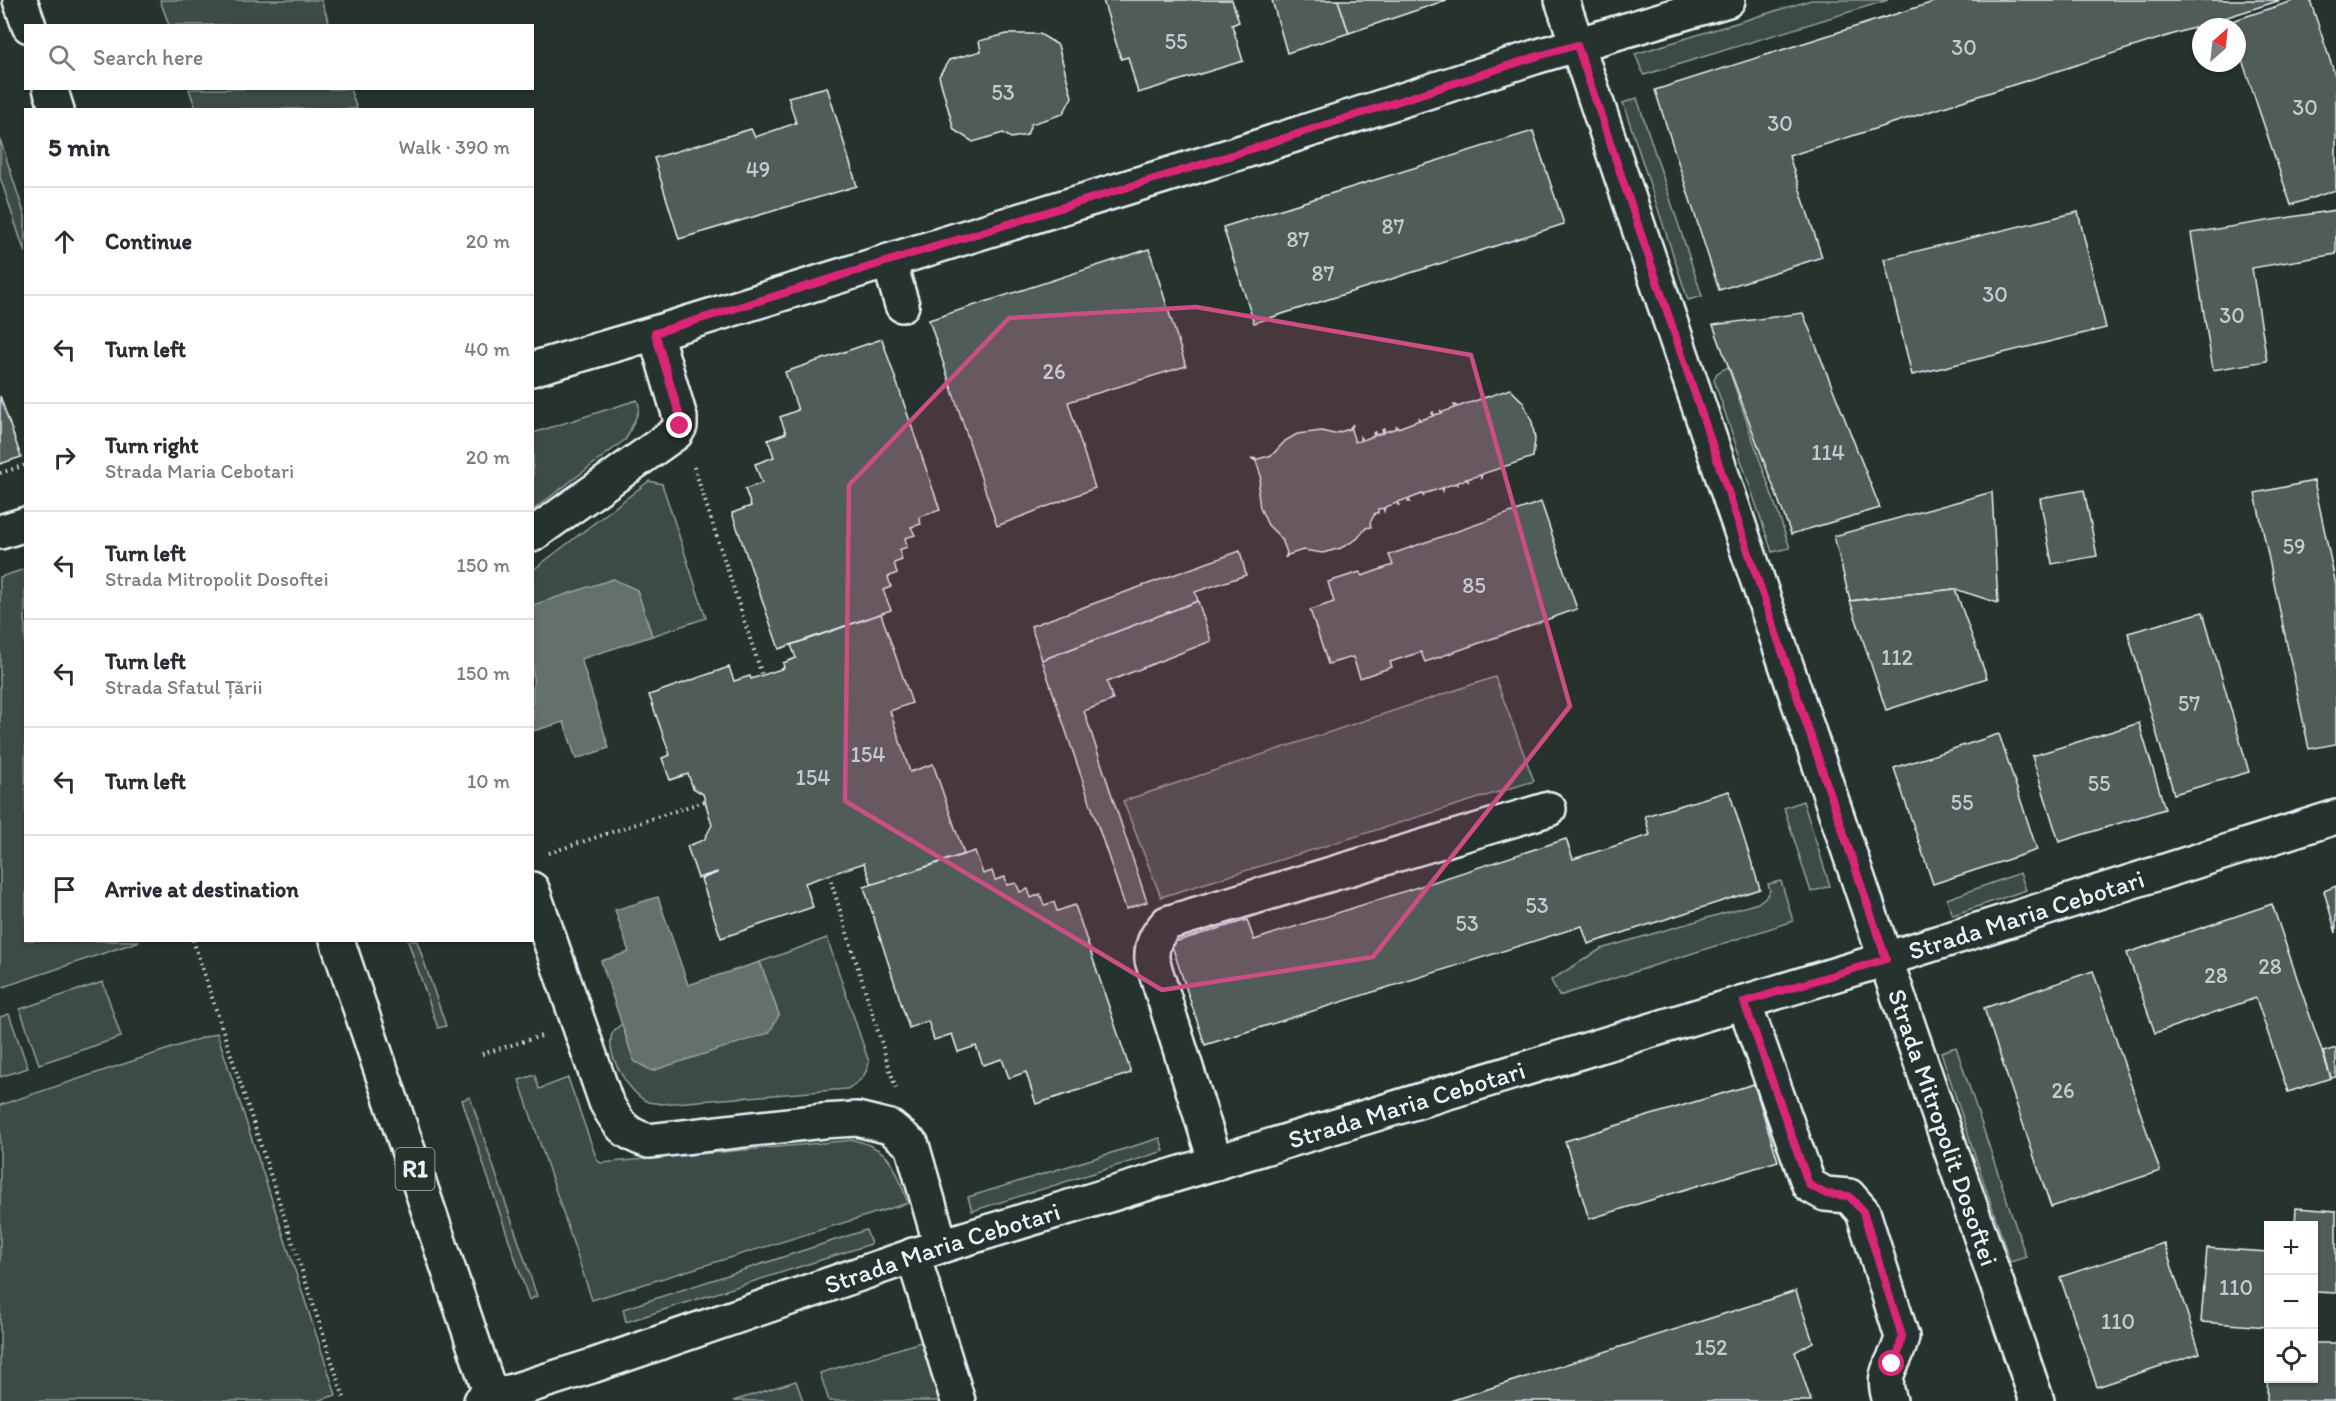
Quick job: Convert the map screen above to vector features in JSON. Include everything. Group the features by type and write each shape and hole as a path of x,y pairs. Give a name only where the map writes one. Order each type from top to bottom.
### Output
{"street":[{"path":"20,0 28,24"},
{"name":"Strada Mitropolit Dosoftei","path":"1562,0 2037,1401"},
{"path":"534,368 889,261 1577,45 1728,0"},
{"path":"51,90 56,108"},
{"path":"889,261 902,305"},
{"path":"534,534 675,433 680,426 680,417 655,333"},
{"path":"0,532 24,525"},
{"path":"1216,1163 1152,960 1151,947 1156,936 1167,923 1549,809"},
{"name":"Strada Maria Cebotari","path":"489,1400 927,1251 1886,959 2336,817"},
{"path":"534,895 606,1102 619,1125 635,1137 649,1141 857,1119 890,1127 912,1145 927,1251 958,1401"},
{"name":"R1","path":"339,942 489,1400"},
{"path":"1744,1002 1809,1185 1826,1194 1849,1196 1863,1212 1902,1336 1899,1351 1887,1370 1885,1385 1890,1401"}],"path":[{"path":"0,473 24,466"},
{"path":"701,488 762,675"},
{"path":"561,849 705,801"},
{"path":"829,875 887,1059"},
{"path":"195,942 345,1401"},
{"path":"482,1054 526,1040"}],"highlighted area":[{"path":"1196,307 1471,355 1570,706 1373,957 1162,990 845,801 849,485 1009,318"}],"shaded area":[{"path":"160,0 321,0 330,24 169,24"},
{"path":"1811,0 1888,0 1644,75 1635,54"},
{"path":"189,90 350,90 357,108 196,108"},
{"path":"1637,98 1702,296 1688,300 1623,103"},
{"path":"0,139 24,213 24,250 0,177"},
{"path":"1728,367 1790,548 1772,552 1714,380 1717,373"},
{"path":"637,400 639,406 626,439 534,509 534,433"},
{"path":"649,481 662,484 706,618 652,636 637,590 534,605 534,569"},
{"path":"24,569 24,942 137,942 0,988 0,577"},
{"path":"613,579 637,590 652,636 581,659 609,748 576,759 564,722 534,731 534,605"},
{"path":"1495,677 1534,781 1161,897 1123,801"},
{"path":"1803,801 1830,886 1811,892 1784,808"},
{"path":"2020,873 2026,890 1953,915 1947,899"},
{"path":"1781,881 1793,921 1559,996 1551,980 1601,949 1758,903 1768,895 1770,890 1768,884"},
{"path":"658,897 688,985 760,962 779,1015 769,1033 652,1071 634,1061 601,961 629,952 615,910"},
{"path":"827,938 869,1062 864,1075 856,1084 847,1089 662,1104 648,1102 641,1098 626,1082 612,1052 612,1034 619,1026 622,1024 634,1061 779,1015 760,962"},
{"path":"408,942 417,942 446,1026 438,1028"},
{"path":"103,982 121,1037 39,1064 20,1009"},
{"path":"9,1014 28,1068 0,1077 0,1017"},
{"path":"217,1033 336,1395 317,1401 0,1401 0,1105"},
{"path":"1956,1047 2026,1257 2010,1262 1941,1052"},
{"path":"535,1075 539,1089 568,1078 597,1160 601,1163 854,1140 877,1149 891,1162 908,1203 592,1300 519,1080"},
{"path":"470,1097 537,1296 529,1300 462,1100"},
{"path":"1160,1138 1164,1151 972,1211 968,1197"},
{"path":"866,1230 871,1244 626,1322 623,1309"},
{"path":"924,1341 942,1401 829,1401 820,1373"},
{"path":"796,1381 803,1401 733,1401"}],"building":[{"path":"1103,0 1232,0 1239,22 1232,25 1243,61 1138,93 1128,57 1121,59"},
{"path":"1272,0 1338,0 1349,33 1287,53"},
{"path":"1338,0 1447,0 1349,33"},
{"path":"1940,0 2281,0 2224,18 2192,18 2192,28 1789,156 1822,257 1719,290 1655,90"},
{"path":"2296,0 2310,0 2336,78 2336,190 2291,205 2246,72 2246,18 2241,18"},
{"path":"1007,34 1040,34 1058,45 1072,97 1063,114 1031,124 1027,135 1011,138 1003,133 973,142 954,130 939,76 949,60 981,51 979,41"},
{"path":"827,87 857,186 679,239 654,158 751,129 755,137 796,123 788,97"},
{"path":"1533,131 1564,224 1254,323 1223,227"},
{"path":"2336,210 2336,254 2252,268 2267,361 2213,370 2191,233"},
{"path":"2078,212 2106,328 1912,375 1884,259"},
{"path":"1149,249 1186,366 1068,402 1095,488 997,526 929,320"},
{"path":"1803,313 1880,508 1791,534 1713,325"},
{"path":"882,339 940,510 919,517 921,524 911,527 915,535 905,538 907,547 899,550 902,560 894,563 897,573 888,577 891,587 883,590 891,610 779,649 732,513 751,506 745,489 762,483 755,464 774,457 768,440 786,433 780,417 798,410 785,372"},
{"path":"1510,389 1523,402 1532,422 1535,439 1533,457 1482,474 1481,478 1480,475 1467,479 1469,482 1466,479 1457,483 1458,486 1456,483 1444,487 1443,491 1442,488 1423,494 1424,497 1422,494 1409,499 1410,502 1407,499 1398,502 1399,506 1397,503 1385,507 1384,511 1383,508 1378,509 1378,513 1375,513 1370,523 1371,527 1366,528 1357,539 1341,548 1323,553 1303,550 1285,558 1287,553 1282,539 1268,525 1260,508 1258,492 1261,476 1256,461 1251,458 1258,459 1272,455 1285,441 1297,434 1322,431 1334,434 1349,429 1353,424 1351,430 1355,442 1360,441 1360,437 1362,440 1374,436 1375,432 1375,435 1383,433 1384,429 1384,432 1397,428 1396,425 1398,428 1419,420 1418,417 1420,420 1433,416 1433,412 1434,415 1442,413 1440,410 1443,412 1455,408 1454,405 1457,407"},
{"path":"0,396 21,457 0,464"},
{"path":"2314,481 2336,585 2336,744 2309,749 2255,493"},
{"path":"2084,490 2097,556 2052,564 2040,498"},
{"path":"1992,492 1998,603 1955,589 1850,601 1834,536"},
{"path":"1541,502 1577,609 1425,662 1421,652 1390,662 1392,667 1360,678 1353,657 1328,664 1310,610 1334,602 1328,582 1360,572 1362,576 1393,565 1389,555"},
{"path":"1240,551 1246,575 1195,592 1198,601 1042,660 1031,626"},
{"path":"1955,589 1987,678 1886,710 1850,601"},
{"path":"1198,601 1211,641 1107,682 1113,700 1084,711 1147,902 1126,909 1042,660"},
{"path":"2203,612 2249,772 2174,794 2128,633"},
{"path":"881,614 912,703 890,711 910,772 933,764 964,854 872,885 864,863 805,883 813,907 721,938 701,879 717,872 698,878 687,846 704,840 712,825 703,794 693,788 688,774 670,780 662,758 670,755 649,695 729,667 734,681 750,676 751,679 784,668 783,663 796,658 791,645"},
{"path":"2139,723 2165,809 2059,842 2032,756"},
{"path":"1999,734 2037,850 1933,884 1894,768"},
{"path":"1729,791 1760,889 1588,944 1582,926 1205,1045 1171,943 1247,920 1254,940 1566,839 1573,859 1650,835 1645,816"},
{"path":"975,851 983,874 992,871 995,880 1005,877 1007,885 1016,883 1020,892 1028,889 1031,898 1040,894 1044,905 1054,902 1057,911 1075,905 1131,1073 1036,1104 1026,1072 1009,1078 1002,1059 983,1065 976,1046 958,1052 952,1034 934,1040 928,1021 909,1028 864,887"},
{"path":"2336,886 2336,933 2324,891"},
{"path":"2272,904 2331,1078 2288,1092 2256,998 2155,1033 2127,953"},
{"path":"2093,971 2160,1171 2051,1207 1984,1008"},
{"path":"2336,1048 2336,1077 2331,1078 2323,1052"},
{"path":"1754,1084 1778,1161 1589,1219 1565,1141"},
{"path":"2296,1208 2336,1211 2336,1293 2318,1292 2318,1221 2295,1221"},
{"path":"2164,1243 2200,1353 2097,1387 2060,1277"},
{"path":"2207,1248 2264,1252 2264,1327 2201,1322"},
{"path":"1796,1291 1813,1342 1795,1352 1811,1401 1450,1401"},
{"path":"2318,1343 2336,1343 2336,1401 2267,1401 2267,1383 2318,1383"}],"route":[{"path":"680,426 680,417 655,333 1245,151 1577,45 1886,959 1744,1002 1809,1185 1826,1194 1849,1196 1863,1212 1902,1336 1899,1351 1892,1364"}]}
